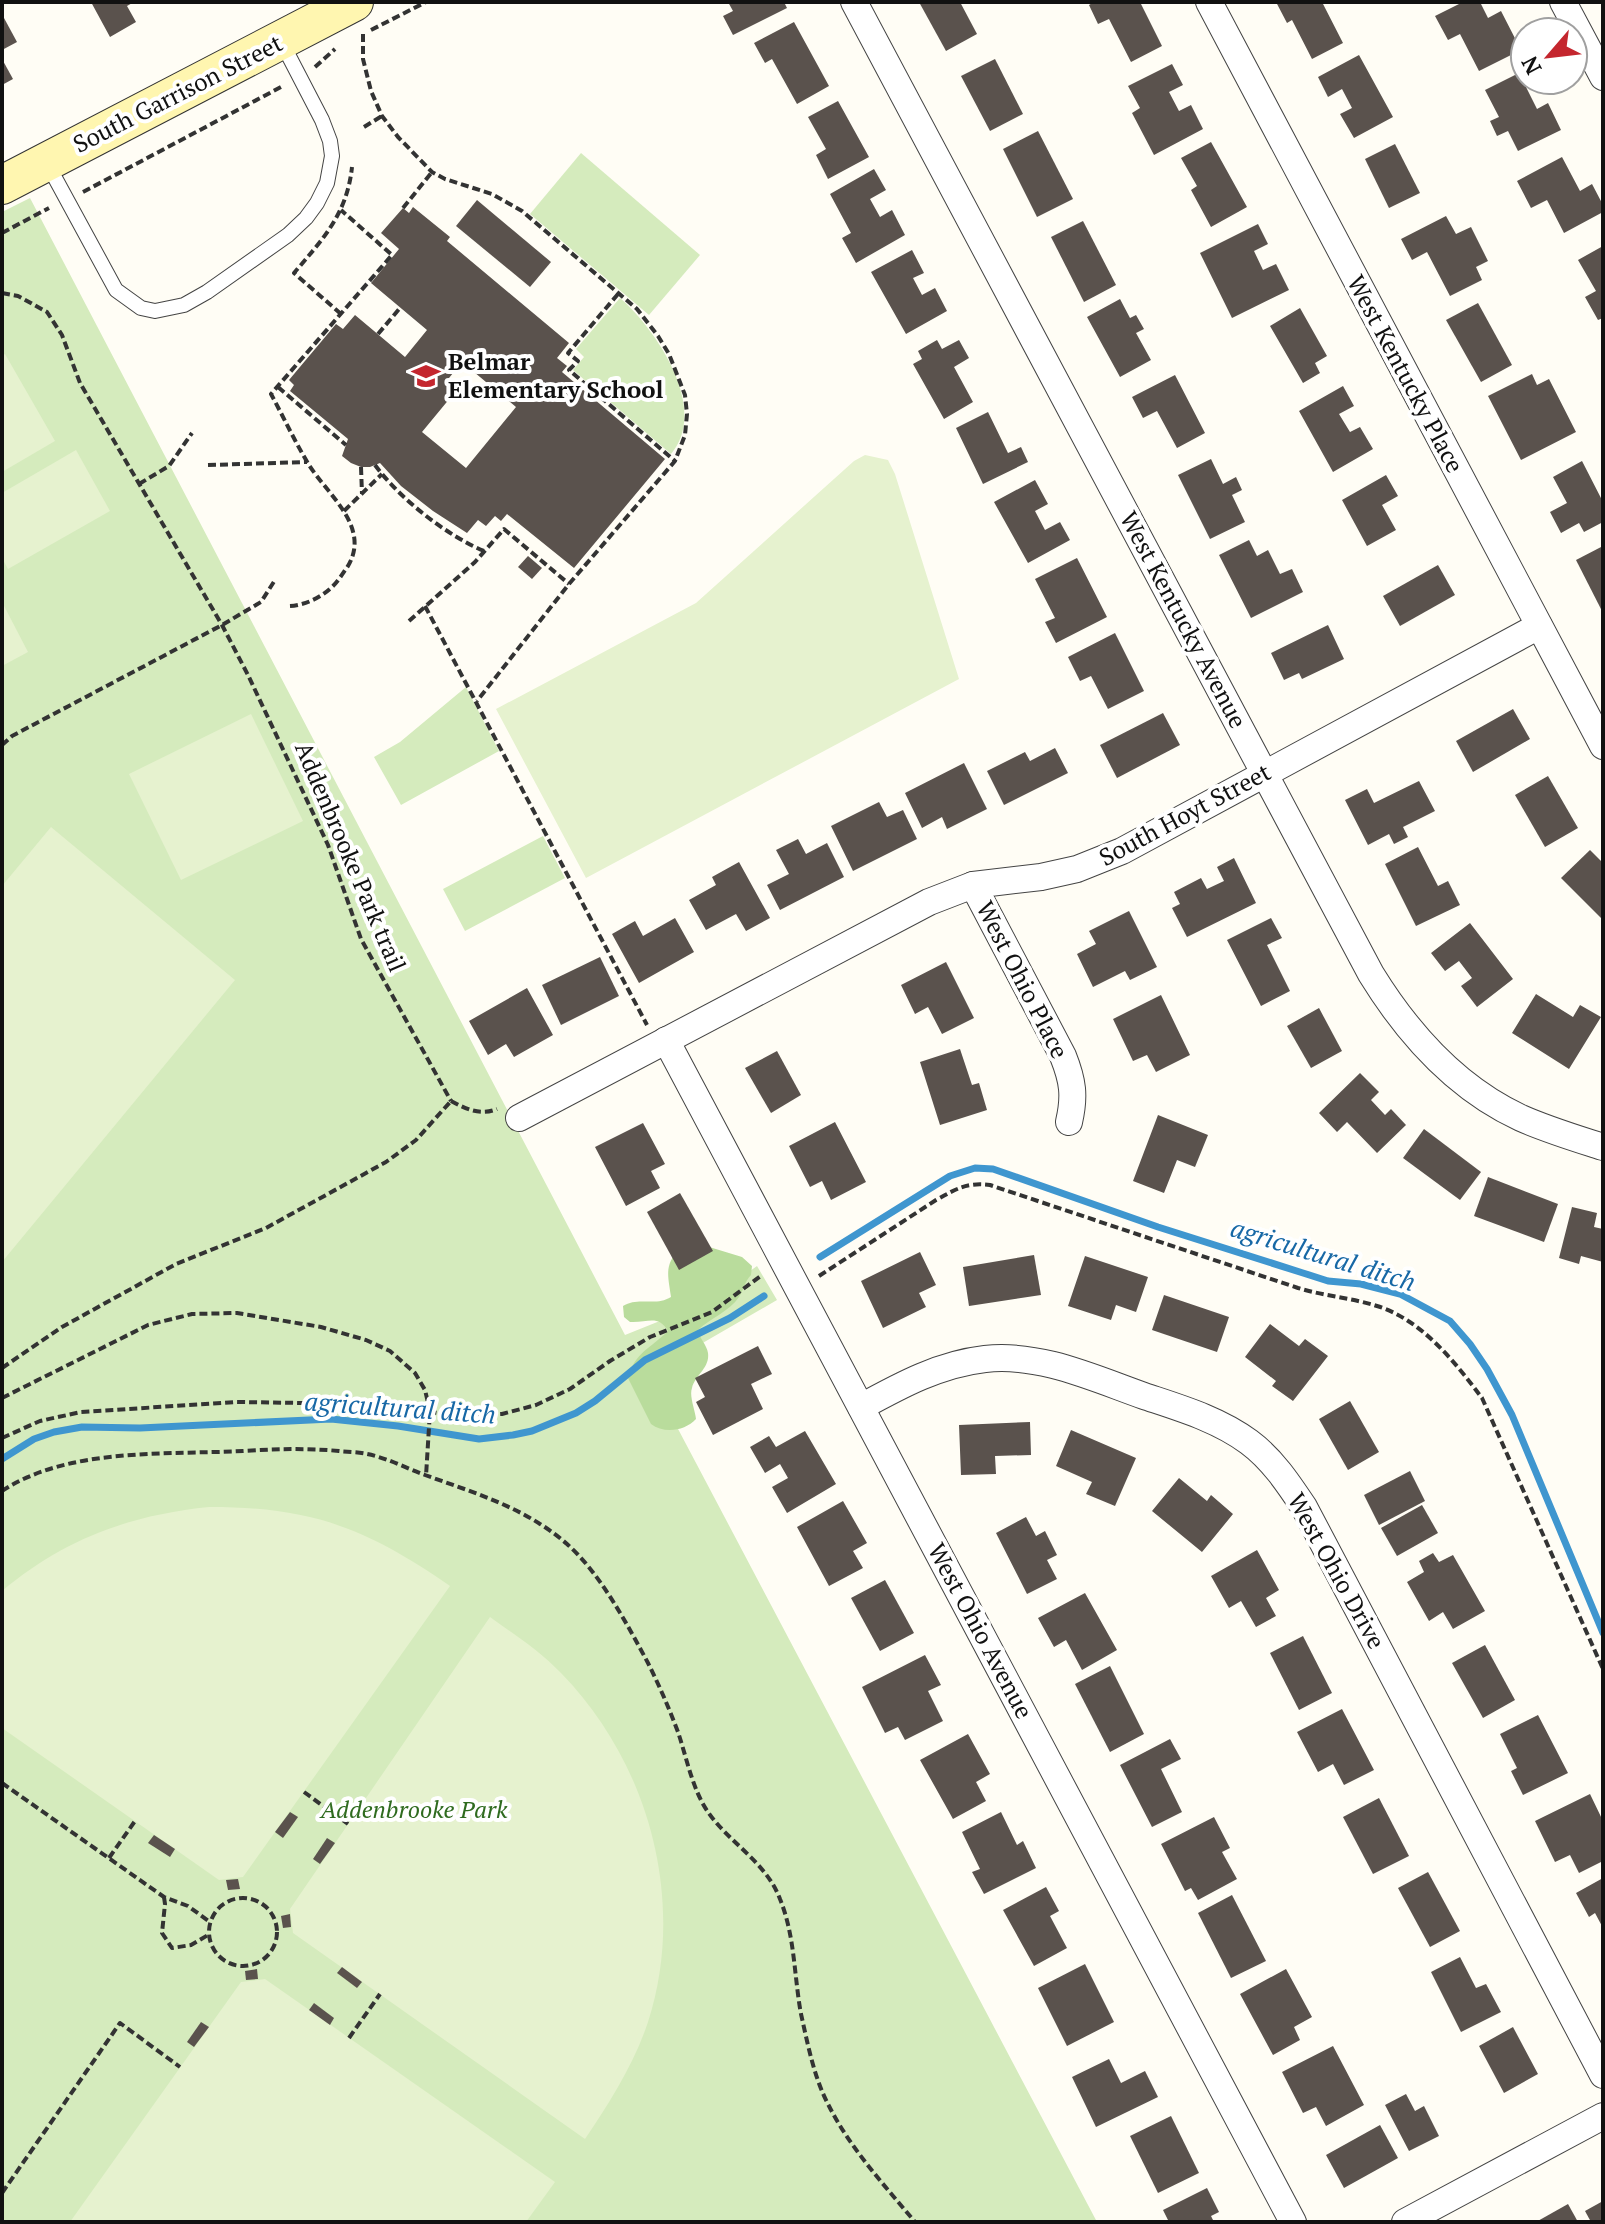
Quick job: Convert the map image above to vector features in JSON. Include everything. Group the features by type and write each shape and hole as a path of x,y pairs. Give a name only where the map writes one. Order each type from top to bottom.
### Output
{"main road":[{"name":"South Garrison Street","path":"2,185 280,41 359,18"}],"street":[{"name":"West Kentucky Avenue","path":"854,2 1386,999 1419,1041 1462,1081 1488,1100 1552,1131 1603,1147"},
{"name":"West Kentucky Place","path":"1209,2 1603,746"},
{"path":"1563,2 1603,77"},
{"name":"South Hoyt Street","path":"509,1113 662,1042 909,911 973,885 1041,877 1090,865 1122,851 1539,626"},
{"name":"West Ohio Place","path":"973,885 1063,1056 1072,1086 1069,1122"},
{"name":"West Ohio Avenue","path":"662,1042 799,1289 1293,2222"},
{"name":"West Ohio Drive","path":"861,1407 935,1370 960,1363 1015,1358 1077,1372 1206,1417 1250,1442 1267,1458 1304,1507 1603,2075"},
{"path":"1405,2222 1603,2116"}],"lane":[{"path":"47,162 116,290 141,308 155,311 184,305 288,235 312,211 327,183 332,156 330,141 280,41"}],"path":[{"path":"359,18 426,2"},
{"path":"351,41 359,18"},
{"path":"359,18 365,72 375,104 398,137 432,172 492,194 522,211 637,309 669,354 685,395 685,435 675,461 568,586 477,701"},
{"path":"310,71 338,47"},
{"path":"86,191 292,81"},
{"path":"364,127 382,116"},
{"path":"403,208 432,172"},
{"path":"2,233 51,207"},
{"path":"290,606 309,602 338,582 351,561 355,540 344,511 307,462 271,394 392,255 341,210"},
{"path":"375,239 381,233"},
{"name":"Addenbrooke Park trail","path":"2,293 33,302 47,312 62,335 80,383 222,625 306,794 367,951 451,1101"},
{"path":"619,293 568,353 578,361 569,370 675,461"},
{"path":"378,334 400,308"},
{"path":"278,387 346,445"},
{"path":"139,484 169,466 192,433"},
{"path":"208,465 307,462"},
{"path":"375,465 428,517 450,534 484,551"},
{"path":"361,467 362,494"},
{"path":"344,511 382,474"},
{"path":"409,621 504,529 568,586"},
{"path":"2,745 12,736 261,602 275,580"},
{"path":"425,606 662,1042"},
{"path":"2,735 12,736"},
{"path":"2,1368 62,1327 176,1264 266,1228 386,1162 416,1140 451,1101 477,1112 509,1113"},
{"path":"799,1289 936,1200 976,1183 990,1185 1298,1288 1377,1306 1397,1315 1437,1345 1464,1373 1482,1398 1603,1669"},
{"path":"2,1438 40,1421 60,1416 237,1402 330,1402 374,1404 460,1416 502,1414 536,1405 570,1389 650,1337 712,1312 784,1261"},
{"path":"2,1398 148,1325 192,1314 237,1313 321,1327 366,1340 390,1351 415,1373 425,1390 430,1411 426,1476"},
{"path":"2,1491 42,1470 70,1462 111,1457 297,1447 366,1453 504,1504 536,1521 568,1545 602,1587 634,1638 660,1690 704,1807 726,1834 755,1860 777,1890 792,1939 800,2010 812,2064 829,2106 854,2145 915,2222"},
{"path":"2,1783 164,1897 188,1906 210,1922"},
{"path":"304,1792 348,1824"},
{"path":"109,1858 135,1821"},
{"path":"164,1897 162,1933 172,1948 191,1945 209,1934"},
{"path":"245,1898 261,1903 270,1911 277,1934 266,1956 255,1963 240,1966 221,1958 213,1948 209,1934 216,1910 226,1902 245,1898"},
{"path":"349,2038 380,1994"},
{"path":"2,2193 120,2023 180,2067"}],"green space":[{"path":"581,153 700,255 649,315 530,214"},
{"name":"Addenbrooke Park","path":"30,198 625,1335 707,1302 757,1266 777,1300 649,1374 1097,2222 2,2222 2,212"},
{"path":"620,298 649,329 674,371 685,415 681,436 671,454 573,370 584,357 576,349"},
{"path":"5,354 55,441 2,472 2,356"},
{"path":"76,450 110,511 8,569 2,558 2,493"},
{"path":"865,455 888,460 895,474 959,679 586,878 496,709 696,603 854,461"},
{"path":"2,602 28,652 2,666"},
{"path":"466,687 499,751 401,805 374,757 400,742"},
{"path":"251,714 303,821 181,880 129,774"},
{"path":"51,827 235,980 2,1262 2,886"},
{"path":"543,836 565,878 465,931 443,889"},
{"path":"706,1246 742,1257 752,1266 751,1275 735,1302 698,1330 708,1358 691,1391 696,1419 680,1428 662,1429 651,1424 628,1378 639,1356 668,1331 652,1320 630,1322 624,1317 623,1306 671,1297 668,1271 674,1255 679,1249"},
{"path":"209,1507 278,1511 337,1525 391,1549 450,1586 243,1877 219,1880 2,1728 2,1591 49,1557 99,1532 152,1516"},
{"path":"490,1617 536,1650 592,1709 617,1748 637,1791 652,1836 661,1882 663,1929 659,1976 648,2022 621,2082 585,2139 293,1933 290,1909"},
{"path":"265,1979 555,2182 526,2222 70,2222 241,1982"}],"building":[{"path":"91,2 134,2 127,6 136,22 110,37"},
{"path":"728,2 784,2 787,8 733,35 723,16 733,11"},
{"path":"919,2 960,2 977,34 946,51"},
{"path":"1094,2 1140,2 1162,46 1131,62 1109,19 1098,24 1089,5"},
{"path":"1276,2 1322,2 1343,43 1312,59 1292,20 1287,23"},
{"path":"1463,2 1480,2 1488,18 1501,11 1509,27 1509,56 1479,71 1460,34 1448,40 1435,16"},
{"path":"2,19 17,42 2,50"},
{"path":"794,22 829,86 797,104 772,59 765,63 754,43"},
{"path":"1359,55 1393,117 1354,138 1340,114 1352,108 1342,89 1328,97 1318,77"},
{"path":"2,59 13,79 2,85"},
{"path":"995,59 1023,114 990,131 961,76"},
{"path":"1172,64 1183,85 1169,92 1179,111 1191,105 1203,129 1154,155 1132,113 1140,108 1128,86"},
{"path":"1509,78 1509,96 1530,96 1537,109 1548,103 1561,130 1518,151 1508,131 1497,136 1490,121 1499,117 1485,90"},
{"path":"838,101 869,157 828,179 816,155 826,149 808,117"},
{"path":"1038,131 1073,199 1037,217 1003,149"},
{"path":"1211,142 1247,207 1211,227 1191,190 1197,186 1181,158"},
{"path":"1395,144 1420,193 1389,208 1365,159"},
{"path":"1562,157 1580,191 1592,184 1603,205 1603,212 1564,233 1547,200 1531,208 1517,181"},
{"path":"874,169 886,190 870,199 880,217 892,210 905,235 856,263 842,238 851,233 830,194"},
{"path":"477,200 551,262 530,287 456,226"},
{"path":"413,207 450,237 447,241 569,343 557,358 567,366 562,372 665,459 574,568 507,514 501,521 495,516 486,526 478,520 467,533 401,486 380,463 361,467 351,463 342,456 348,439 290,391 294,385 289,380 336,324 343,329 355,315 405,357 427,330 371,283 399,249 381,233 403,208 409,213","holes":["462,362 516,407 466,468 422,432 460,386 449,378"]},
{"path":"1446,216 1456,234 1471,227 1488,261 1476,267 1482,280 1450,296 1427,252 1412,260 1401,239"},
{"path":"1083,221 1116,285 1084,302 1051,237"},
{"path":"1258,224 1268,244 1254,251 1263,270 1276,264 1289,290 1232,318 1200,253"},
{"path":"1603,246 1603,318 1598,320 1585,297 1596,291 1578,260"},
{"path":"912,250 924,273 913,278 922,295 935,288 947,311 906,334 871,272"},
{"path":"1120,299 1130,318 1136,315 1144,329 1136,333 1151,360 1120,377 1087,317"},
{"path":"1478,303 1512,365 1481,382 1446,320"},
{"path":"1300,308 1327,356 1315,363 1320,373 1303,383 1270,326"},
{"path":"937,340 942,349 959,340 969,358 954,367 973,402 944,419 913,364 922,359 918,351"},
{"path":"1532,374 1537,385 1549,379 1576,432 1521,460 1488,396"},
{"path":"1175,375 1205,433 1177,448 1157,411 1143,418 1132,397"},
{"path":"1343,386 1354,406 1339,414 1350,432 1360,427 1373,449 1333,472 1299,411"},
{"path":"988,412 1008,453 1021,447 1028,462 983,484 956,428"},
{"path":"1211,459 1223,484 1236,477 1242,490 1232,495 1245,522 1210,539 1178,475"},
{"path":"1582,461 1603,502 1603,522 1584,532 1579,523 1561,533 1550,512 1567,503 1553,477"},
{"path":"1386,475 1398,496 1382,505 1396,530 1367,546 1342,500"},
{"path":"1035,480 1048,504 1035,511 1045,530 1060,522 1070,540 1028,563 994,502"},
{"path":"1249,540 1257,556 1268,550 1280,574 1292,569 1303,592 1251,618 1219,555"},
{"path":"1603,546 1603,613 1576,560"},
{"path":"528,556 542,568 532,579 518,567"},
{"path":"1077,558 1107,617 1056,643 1045,622 1055,618 1035,579"},
{"path":"1438,565 1455,595 1400,626 1383,596"},
{"path":"1328,625 1344,659 1302,679 1299,673 1284,680 1271,653"},
{"path":"1115,633 1144,691 1108,709 1091,676 1080,681 1068,657"},
{"path":"1513,709 1530,739 1473,772 1456,741"},
{"path":"1163,713 1180,745 1117,778 1100,745"},
{"path":"1055,748 1068,773 1004,805 987,771 1025,752 1030,761"},
{"path":"964,763 987,809 947,829 942,817 922,828 905,793"},
{"path":"1548,776 1578,828 1545,847 1515,795"},
{"path":"1419,781 1435,811 1403,827 1408,837 1394,844 1389,834 1368,845 1345,800 1367,789 1374,803"},
{"path":"879,802 887,817 903,810 917,839 853,871 831,826"},
{"path":"798,839 806,854 827,843 844,877 780,910 767,885 789,874 776,850"},
{"path":"1418,847 1438,886 1448,881 1460,905 1416,926 1385,864"},
{"path":"1590,850 1603,863 1603,920 1561,878"},
{"path":"1234,858 1256,903 1187,937 1172,908 1180,904 1174,892 1201,878 1207,889 1224,881 1217,867"},
{"path":"739,862 770,918 746,931 736,914 706,930 689,900 716,885 712,877"},
{"path":"1129,911 1157,967 1130,980 1125,971 1093,987 1077,954 1096,944 1089,931"},
{"path":"675,918 694,952 639,983 612,934 635,921 643,936"},
{"path":"1271,918 1282,938 1267,945 1290,991 1261,1006 1227,940"},
{"path":"1470,923 1513,979 1477,1007 1461,986 1472,978 1459,961 1445,971 1431,953"},
{"path":"600,957 619,996 561,1025 542,985"},
{"path":"946,962 974,1018 942,1034 928,1007 915,1014 901,985"},
{"path":"527,988 553,1035 514,1057 506,1044 488,1055 469,1021"},
{"path":"1536,994 1573,1017 1580,1005 1601,1017 1569,1069 1512,1033"},
{"path":"1161,995 1190,1055 1156,1072 1147,1055 1133,1061 1113,1019"},
{"path":"1319,1008 1342,1051 1311,1068 1287,1026"},
{"path":"960,1049 972,1085 979,1083 987,1110 940,1125 920,1062"},
{"path":"777,1051 801,1095 771,1113 745,1068"},
{"path":"1360,1073 1379,1092 1371,1100 1385,1115 1391,1109 1406,1125 1377,1153 1347,1122 1337,1132 1319,1113"},
{"path":"1158,1115 1208,1135 1195,1167 1177,1160 1164,1193 1133,1181"},
{"path":"835,1122 866,1182 831,1200 822,1181 810,1187 789,1146"},
{"path":"643,1123 665,1164 651,1171 660,1188 626,1206 595,1147"},
{"path":"1424,1129 1481,1172 1460,1200 1403,1158"},
{"path":"1488,1177 1558,1204 1544,1242 1474,1216"},
{"path":"680,1193 713,1251 679,1270 647,1212"},
{"path":"1572,1207 1597,1213 1594,1227 1603,1229 1603,1262 1581,1256 1579,1264 1559,1258"},
{"path":"920,1252 936,1285 919,1293 926,1307 883,1328 861,1281"},
{"path":"1034,1255 1041,1295 969,1306 963,1267"},
{"path":"1085,1256 1148,1277 1136,1312 1116,1305 1111,1320 1068,1306"},
{"path":"1164,1295 1229,1317 1217,1352 1152,1330"},
{"path":"1270,1324 1299,1346 1305,1339 1328,1356 1293,1401 1272,1386 1276,1381 1245,1357"},
{"path":"758,1346 772,1374 751,1384 763,1409 713,1435 696,1402 705,1397 695,1378"},
{"path":"1350,1401 1379,1452 1348,1470 1319,1419"},
{"path":"1030,1422 1031,1455 995,1456 996,1474 961,1475 959,1425"},
{"path":"1071,1430 1136,1458 1115,1506 1086,1494 1092,1482 1056,1466"},
{"path":"805,1431 836,1484 787,1513 772,1487 788,1478 780,1464 765,1473 750,1447 769,1436 776,1447"},
{"path":"1410,1471 1425,1501 1379,1525 1364,1495"},
{"path":"1179,1478 1207,1501 1211,1495 1233,1514 1202,1552 1152,1511"},
{"path":"843,1501 867,1543 853,1551 863,1568 829,1586 797,1527"},
{"path":"1422,1505 1438,1533 1397,1556 1381,1528"},
{"path":"1026,1517 1036,1536 1045,1531 1057,1555 1047,1560 1057,1579 1027,1594 996,1533"},
{"path":"1257,1550 1279,1590 1266,1598 1276,1616 1256,1627 1241,1601 1229,1608 1211,1576"},
{"path":"1433,1553 1439,1562 1453,1555 1485,1611 1453,1629 1443,1612 1429,1621 1407,1582 1424,1572 1419,1561"},
{"path":"885,1580 914,1633 880,1651 851,1598"},
{"path":"1085,1593 1117,1650 1082,1670 1066,1640 1054,1647 1038,1618"},
{"path":"1303,1636 1332,1693 1299,1710 1270,1653"},
{"path":"1485,1645 1515,1700 1483,1718 1452,1663"},
{"path":"925,1655 941,1685 928,1691 943,1721 905,1740 898,1727 885,1733 862,1687"},
{"path":"1110,1666 1144,1734 1110,1752 1075,1684"},
{"path":"1342,1709 1374,1770 1344,1785 1333,1764 1318,1772 1297,1732"},
{"path":"1538,1715 1568,1773 1523,1795 1511,1771 1517,1768 1500,1734"},
{"path":"968,1734 990,1774 976,1782 986,1801 953,1819 920,1760"},
{"path":"1170,1739 1181,1759 1161,1769 1182,1812 1152,1827 1120,1765"},
{"path":"1590,1794 1603,1821 1603,1861 1579,1873 1570,1855 1555,1862 1535,1821"},
{"path":"1379,1798 1409,1856 1373,1874 1343,1817"},
{"path":"290,1812 298,1817 283,1838 275,1832"},
{"path":"1001,1812 1017,1845 1023,1841 1036,1868 984,1894 972,1872 980,1869 962,1832"},
{"path":"1214,1817 1230,1848 1222,1852 1237,1879 1198,1900 1191,1888 1185,1891 1161,1844"},
{"path":"154,1835 175,1849 170,1857 148,1843"},
{"path":"327,1838 335,1843 320,1864 313,1859"},
{"path":"1428,1872 1460,1931 1430,1947 1398,1888"},
{"path":"1603,1878 1603,1928 1595,1913 1589,1917 1576,1893"},
{"path":"238,1879 240,1889 228,1890 226,1880"},
{"path":"1046,1887 1059,1911 1050,1916 1067,1948 1034,1966 1003,1910"},
{"path":"1232,1895 1266,1961 1231,1978 1198,1913"},
{"path":"290,1914 291,1927 283,1928 281,1916"},
{"path":"1460,1957 1476,1988 1486,1984 1501,2012 1461,2032 1431,1972"},
{"path":"1085,1964 1114,2022 1067,2046 1038,1988"},
{"path":"342,1967 362,1982 357,1988 337,1973"},
{"path":"257,1969 258,1979 246,1980 245,1971"},
{"path":"1286,1969 1312,2017 1294,2027 1300,2040 1273,2055 1240,1994"},
{"path":"314,2003 334,2018 330,2025 309,2010"},
{"path":"201,2022 209,2027 194,2047 187,2042"},
{"path":"1513,2027 1538,2074 1504,2093 1479,2046"},
{"path":"1333,2046 1364,2105 1326,2126 1316,2107 1303,2113 1282,2072"},
{"path":"1109,2059 1121,2083 1145,2071 1158,2097 1096,2127 1072,2077"},
{"path":"1406,2094 1415,2111 1424,2106 1439,2136 1409,2151 1385,2105"},
{"path":"1171,2116 1199,2173 1158,2193 1130,2136"},
{"path":"1380,2125 1398,2158 1344,2188 1326,2155"},
{"path":"1207,2188 1219,2212 1211,2216 1214,2222 1169,2222 1163,2210"},
{"path":"1603,2201 1603,2222 1591,2222 1585,2211"},
{"path":"1568,2204 1578,2222 1536,2222"}],"waterway":[{"name":"agricultural ditch","path":"820,1257 950,1176 975,1168 993,1169 1158,1227 1328,1281 1361,1284 1400,1294 1450,1321 1487,1369 1512,1415 1603,1633"},
{"name":"agricultural ditch","path":"2,1459 34,1439 82,1427 140,1428 331,1419 479,1439 532,1431 576,1413 645,1360 730,1318 764,1296"}],"place":[{"name":"Belmar Elementary School","path":"426,376"}]}
